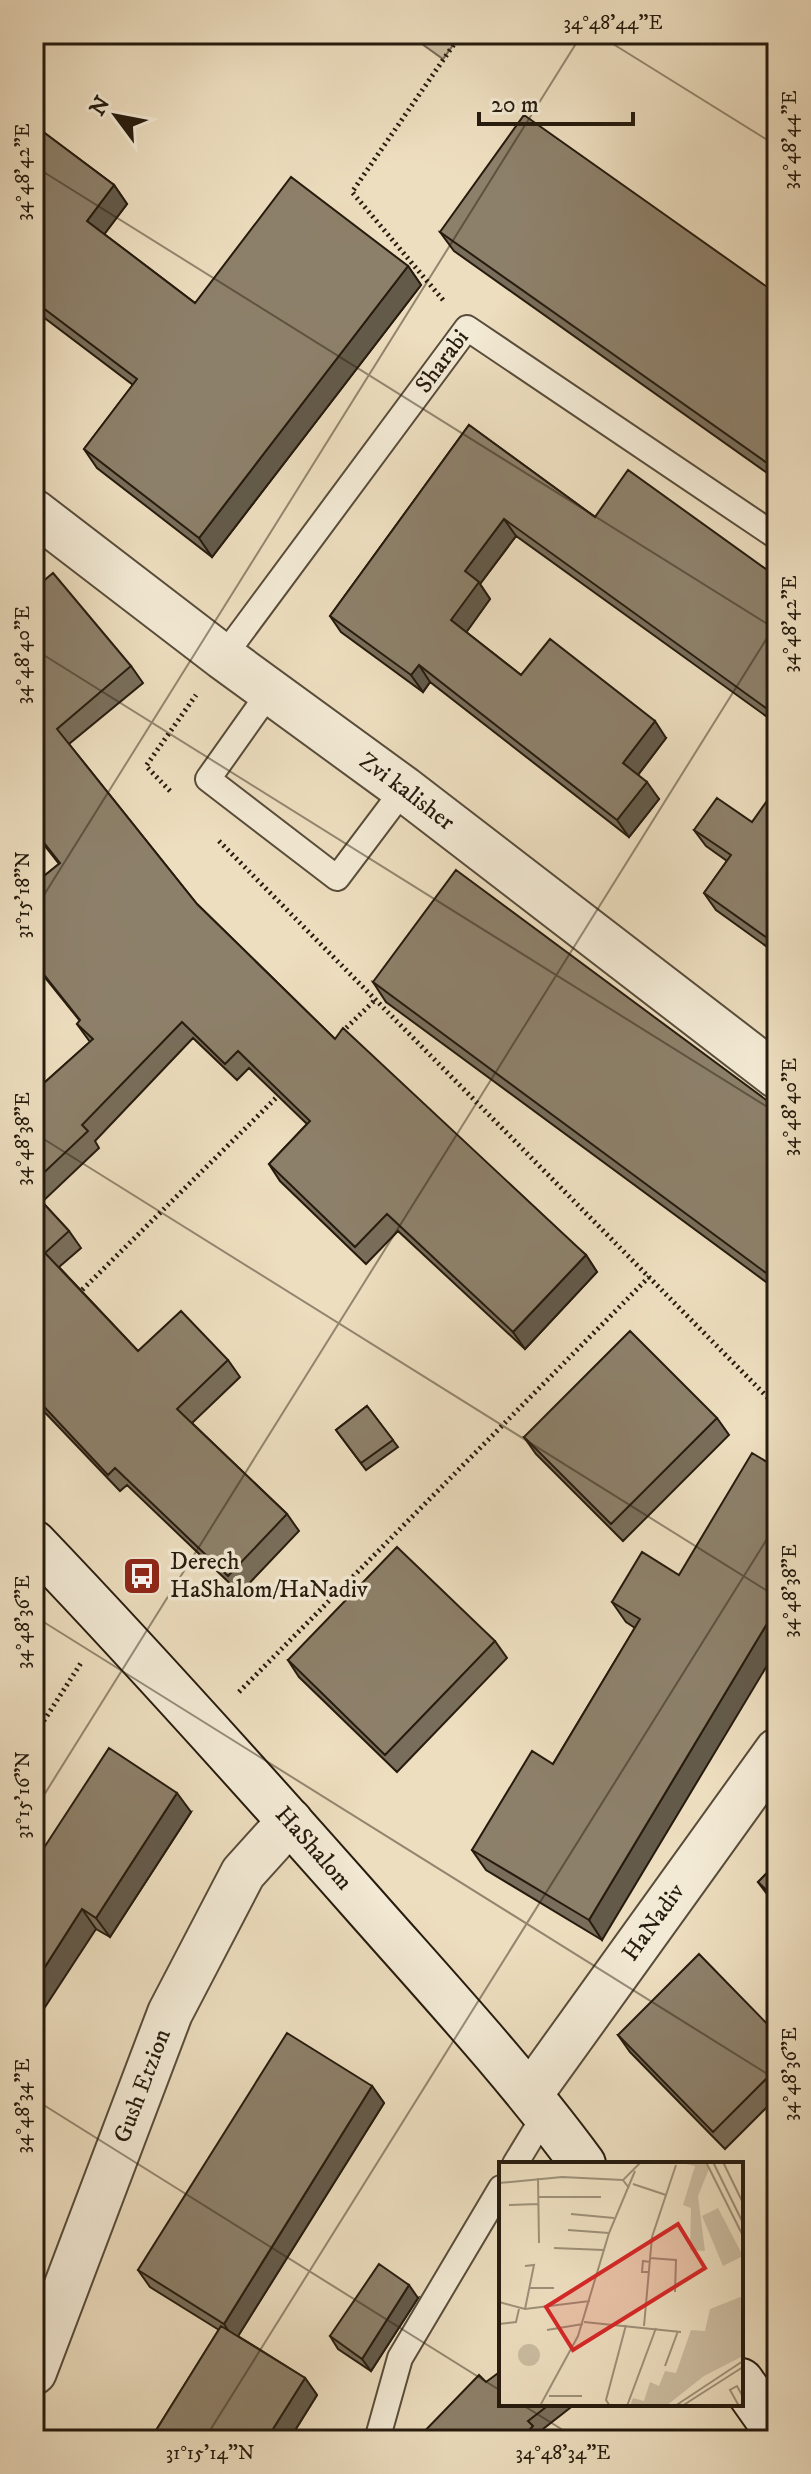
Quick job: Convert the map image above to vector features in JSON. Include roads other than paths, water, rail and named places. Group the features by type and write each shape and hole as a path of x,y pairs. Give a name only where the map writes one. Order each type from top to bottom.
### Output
{"street":[{"name":"Zvi kalisher","path":"34,512 223,657 404,789 777,1076"},
{"name":"HaShalom","path":"34,1543 290,1821 538,2103 582,2162"},
{"name":"HaNadiv","path":"538,2103 777,1751"},
{"name":"Gush Etzion","path":"34,2372 170,2013 243,1873 290,1821"},
{"path":"743,2384 777,2432"}],"lane":[{"name":"Sharabi","path":"223,657 467,328 777,537"},
{"path":"271,690 208,779 337,878 404,789"},
{"path":"516,2162 538,2103"},
{"path":"377,2440 400,2358 499,2191"}],"place":[{"name":"Derech HaShalom/HaNadiv","path":"142,1576"}]}
